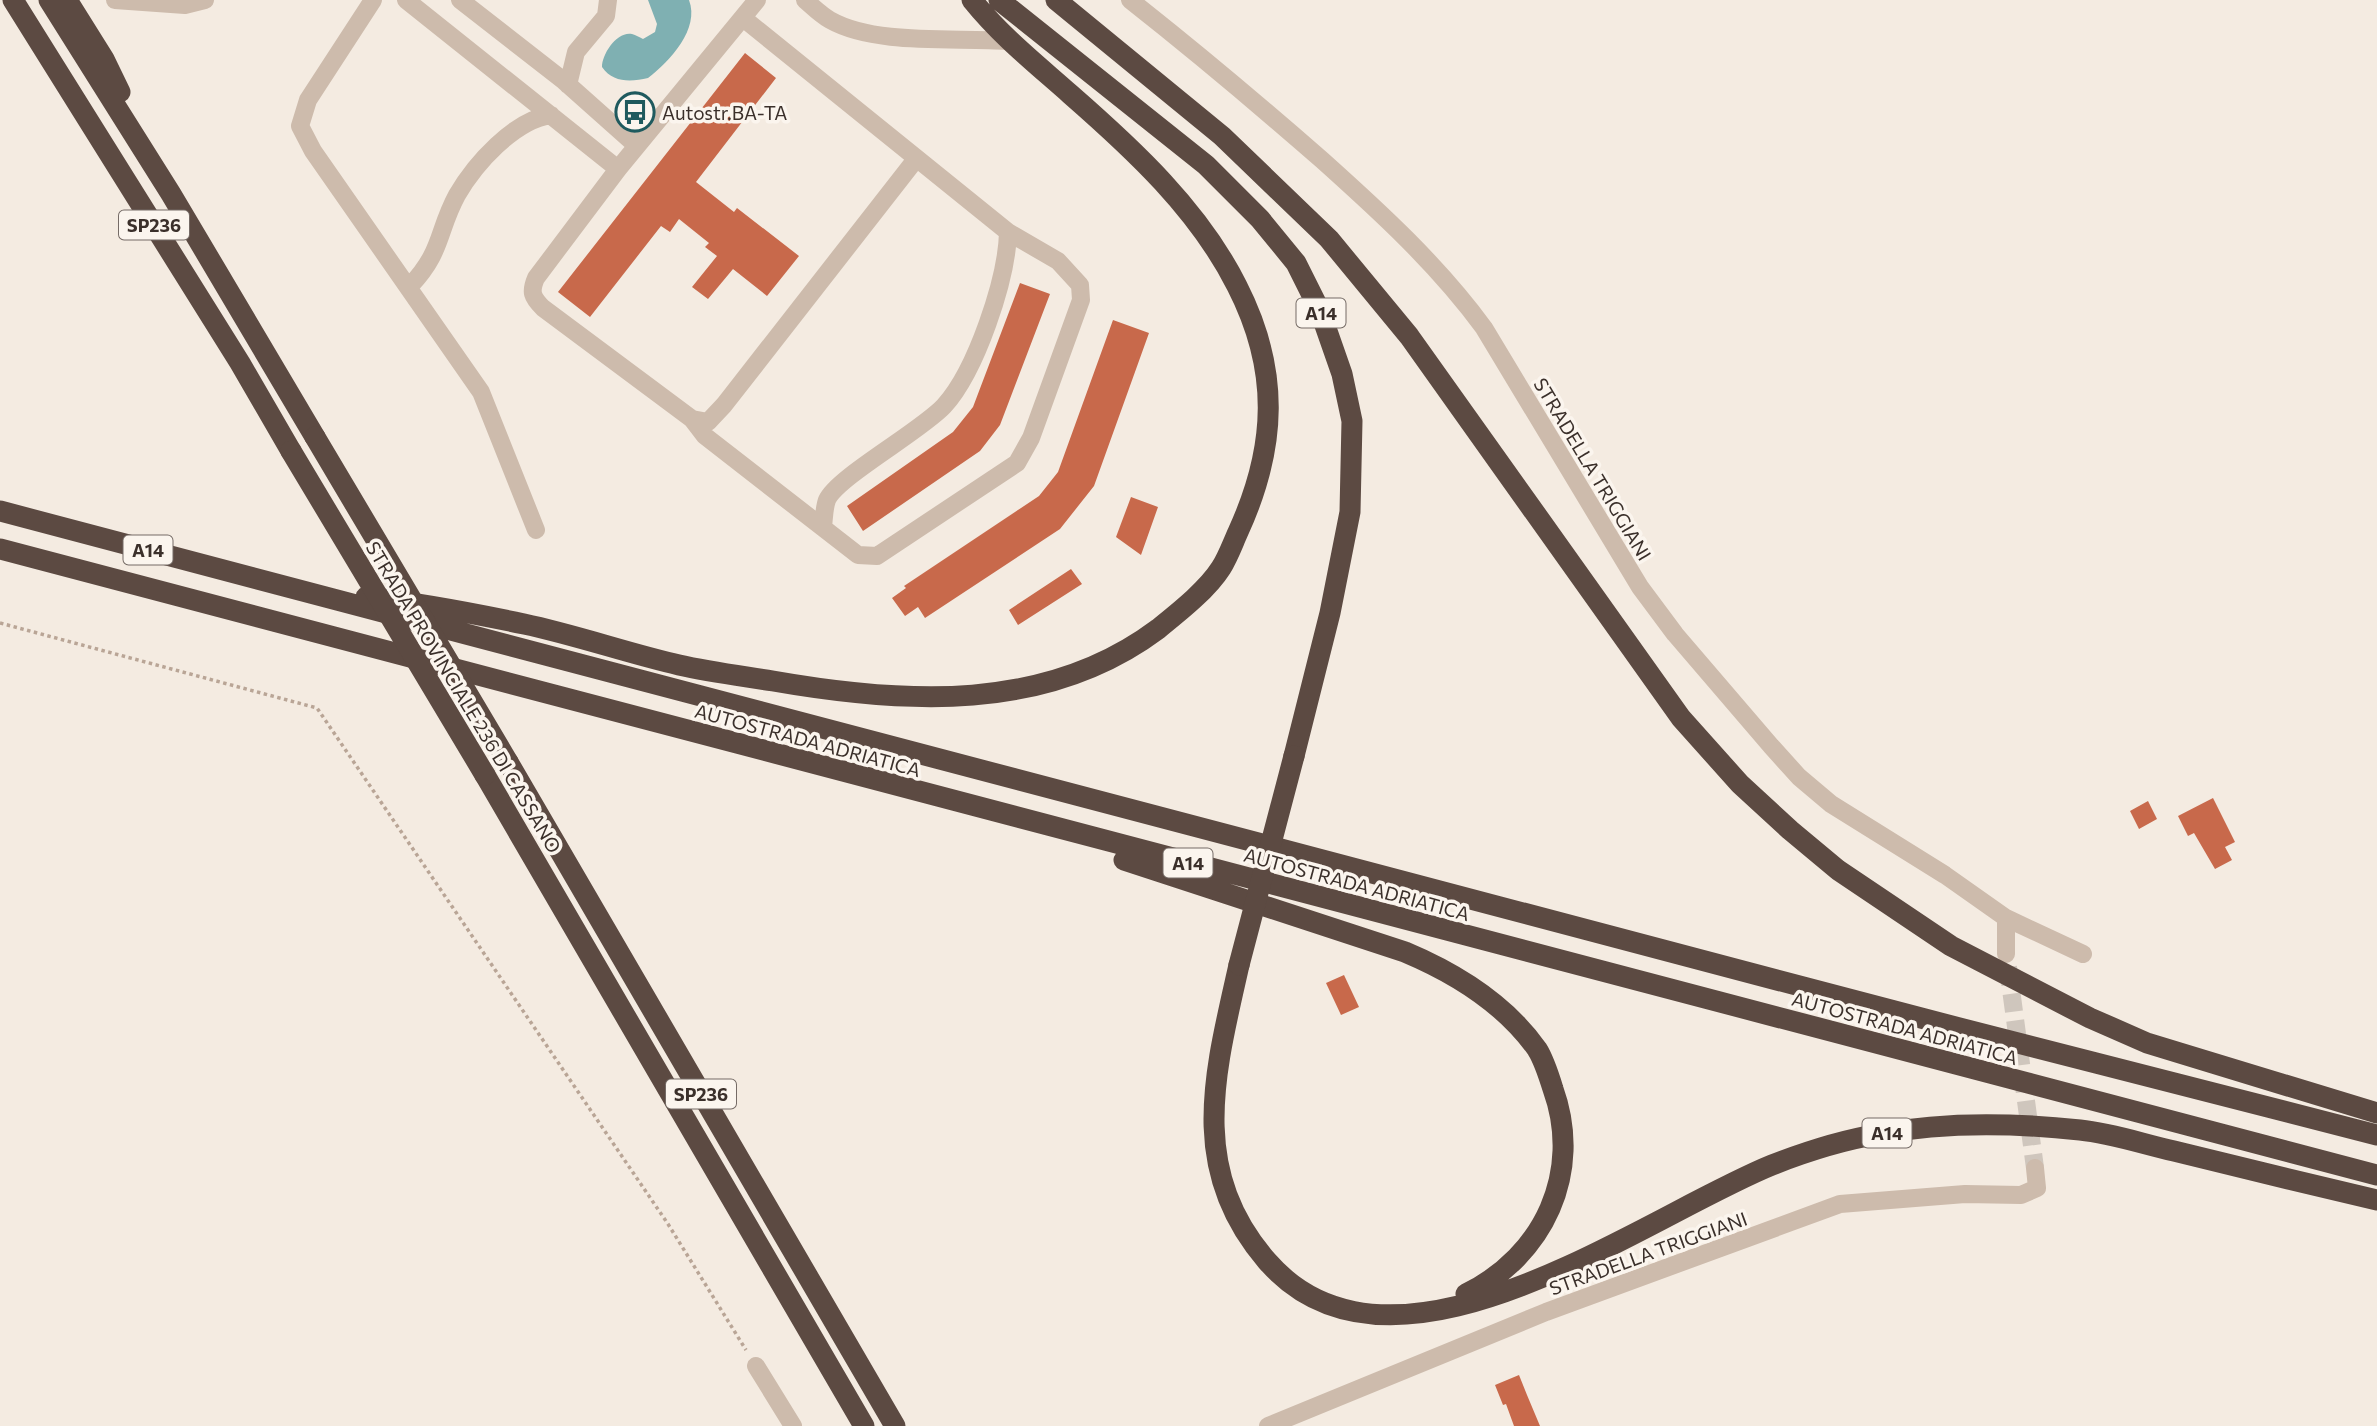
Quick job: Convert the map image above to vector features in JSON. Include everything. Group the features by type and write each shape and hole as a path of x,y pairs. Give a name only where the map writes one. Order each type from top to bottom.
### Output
{"highway":[{"name":"STRADA PROVINCIALE 236 DI CASSANO","path":"13,0 240,363 485,775 864,1426"},
{"name":"STRADA PROVINCIALE 236 DI CASSANO","path":"49,0 171,194 508,762 895,1426"},
{"path":"67,0 104,59 171,194"},
{"name":"A14","path":"297,590 401,601 513,622 681,666 819,689 914,699 1007,692 1085,671 1128,651 1171,618 1220,569 1254,497 1266,456 1269,397 1259,340 1238,286 1214,246 1177,197 1108,127 1008,41 972,0"},
{"name":"A14","path":"999,0 1206,165 1260,219 1296,263 1320,311 1342,374 1352,421 1350,512 1330,613 1239,965 1217,1062 1214,1123 1222,1189 1236,1219 1276,1271 1301,1290 1335,1307 1376,1315 1425,1314 1517,1288 1568,1266 1771,1166 1878,1134 1927,1128 2083,1130 2377,1200"},
{"name":"A14","path":"1056,0 1222,136 1329,239 1424,357 1681,718 1740,784 1790,830 1838,870 1940,939 2090,1018 2147,1043 2377,1113"},
{"name":"AUTOSTRADA ADRIATICA","path":"0,511 1953,1027 2377,1135"},
{"name":"AUTOSTRADA ADRIATICA","path":"0,550 2377,1175"},
{"name":"A14","path":"919,792 1405,952 1442,968 1498,1007 1538,1050 1555,1092 1563,1116 1559,1179 1550,1214 1524,1253 1501,1274 1425,1314"}],"street":[{"path":"115,0 185,5 205,0"},
{"path":"373,0 308,100 300,126 313,151 410,286 481,392 536,530"},
{"path":"406,0 618,169"},
{"path":"460,0 568,85 637,146"},
{"path":"568,85 576,52 606,16 608,0"},
{"path":"743,18 1008,232 1058,261 1080,285 1081,300 1031,438 1017,463 877,556 858,555 705,436 692,419 534,299 531,289 536,278 618,169 757,0"},
{"path":"805,0 829,20 871,33 1008,41"},
{"name":"STRADELLA TRIGGIANI","path":"1130,0 1232,80 1355,190 1457,291 1484,328 1640,587 1684,644 1799,778 1830,804 1945,875 2007,918 2083,954"},
{"path":"410,286 428,266 457,194 475,170 522,126 551,116"},
{"path":"692,419 708,422 724,405 916,159"},
{"path":"823,527 827,499 847,479 943,407 959,386 999,293 1008,252 1008,232"},
{"path":"2006,954 2007,918"},
{"name":"STRADELLA TRIGGIANI","path":"1268,1426 1546,1312 1840,1204 1965,1194 2021,1195 2037,1188 2035,1168"},
{"path":"756,1366 793,1426"}],"path":[{"path":"0,623 317,708 668,1224 756,1366"}],"water":[{"path":"648,0 689,0 691,11 687,33 674,53 648,78 617,79 602,67 605,56 611,44 621,36 632,34 643,39 655,32 657,24"}],"building":[{"path":"745,53 776,78 696,182 734,212 737,208 799,256 767,296 733,269 708,299 692,287 717,256 705,247 709,243 679,219 670,232 661,226 590,317 558,292"},
{"path":"1020,283 1050,294 1000,425 980,451 863,531 847,506 953,432 973,407"},
{"path":"1113,320 1149,333 1094,486 1060,529 925,618 918,607 905,616 892,598 906,588 904,586 1039,496 1058,472"},
{"path":"1131,497 1158,507 1141,555 1116,537"},
{"path":"1071,569 1082,584 1018,625 1009,610"},
{"path":"2213,798 2235,842 2225,847 2232,860 2215,869 2194,833 2188,836 2178,816"},
{"path":"2148,801 2157,819 2139,829 2130,811"},
{"path":"1344,975 1359,1007 1341,1015 1326,983"},
{"path":"1519,1375 1540,1426 1514,1426 1506,1404 1503,1405 1495,1385"}],"tunnel":[{"path":"2008,967 2035,1168"}],"place":[{"name":"Autostr.BA-TA","path":"635,112"}]}
